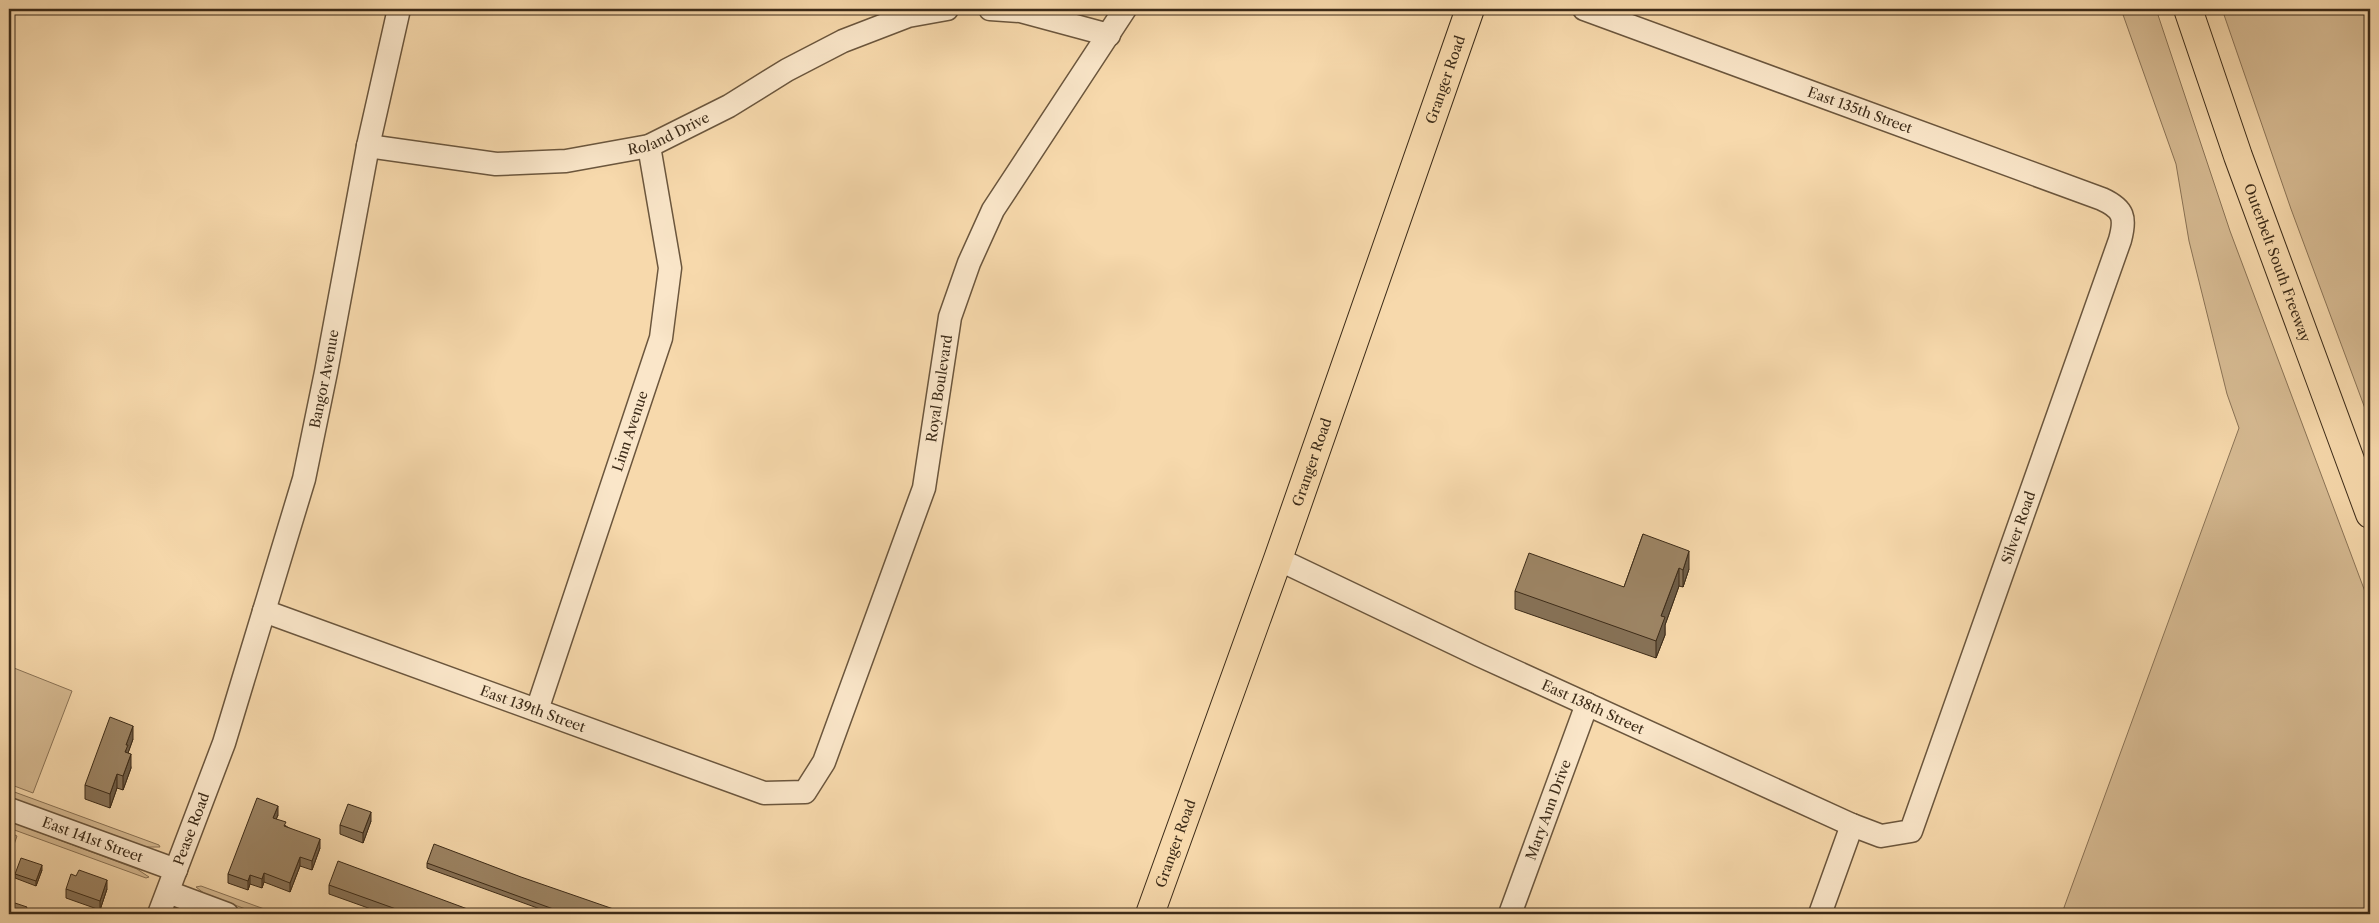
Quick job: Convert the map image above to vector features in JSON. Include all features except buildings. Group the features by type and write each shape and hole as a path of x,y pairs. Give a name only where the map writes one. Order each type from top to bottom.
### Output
{"main road":[{"name":"Granger Road","path":"1150,914 1278,559 1470,9"},
{"name":"Outerbelt South Freeway","path":"2188,9 2238,156 2370,514"}],"street":[{"name":"Bangor Avenue","path":"224,743 304,479 368,146 399,9"},
{"name":"Roland Drive","path":"368,146 496,164 566,161 649,146 729,106 787,70 842,41 908,16 947,9"},
{"path":"990,9 1020,11 1109,35"},
{"name":"Royal Boulevard","path":"805,792 824,762 924,488 950,317 969,263 993,210 1125,9"},
{"name":"East 135th Street","path":"1584,9 2102,199 2113,204 2121,213 2125,224"},
{"name":"Linn Avenue","path":"536,710 661,338 670,268 649,146"},
{"name":"Silver Road","path":"1911,831 2125,224"},
{"name":"East 138th Street","path":"1278,559 1587,704 1852,825 1881,836 1911,831"},
{"name":"East 139th Street","path":"264,611 764,793 805,792"},
{"name":"Mary Ann Drive","path":"1510,914 1587,704"},
{"name":"Pease Road","path":"159,914 224,743"},
{"name":"East 141st Street","path":"9,809 176,870"},
{"path":"1820,914 1852,825"},
{"path":"168,892 227,914"}],"shaded area":[{"path":"2121,9 2156,9 2230,231 2370,605 2370,914 2058,914 2062,913 2239,428 2227,394 2189,241 2176,164"},
{"path":"2222,9 2370,9 2370,422 2291,209"},
{"path":"9,666 72,691 33,793 9,784"},
{"path":"9,790 159,845 160,847 145,847 9,797"},
{"path":"9,821 137,869 149,877 146,878 9,828"},
{"path":"9,832 17,836 9,859"},
{"path":"201,886 267,910 259,914 205,894 196,887"}]}
